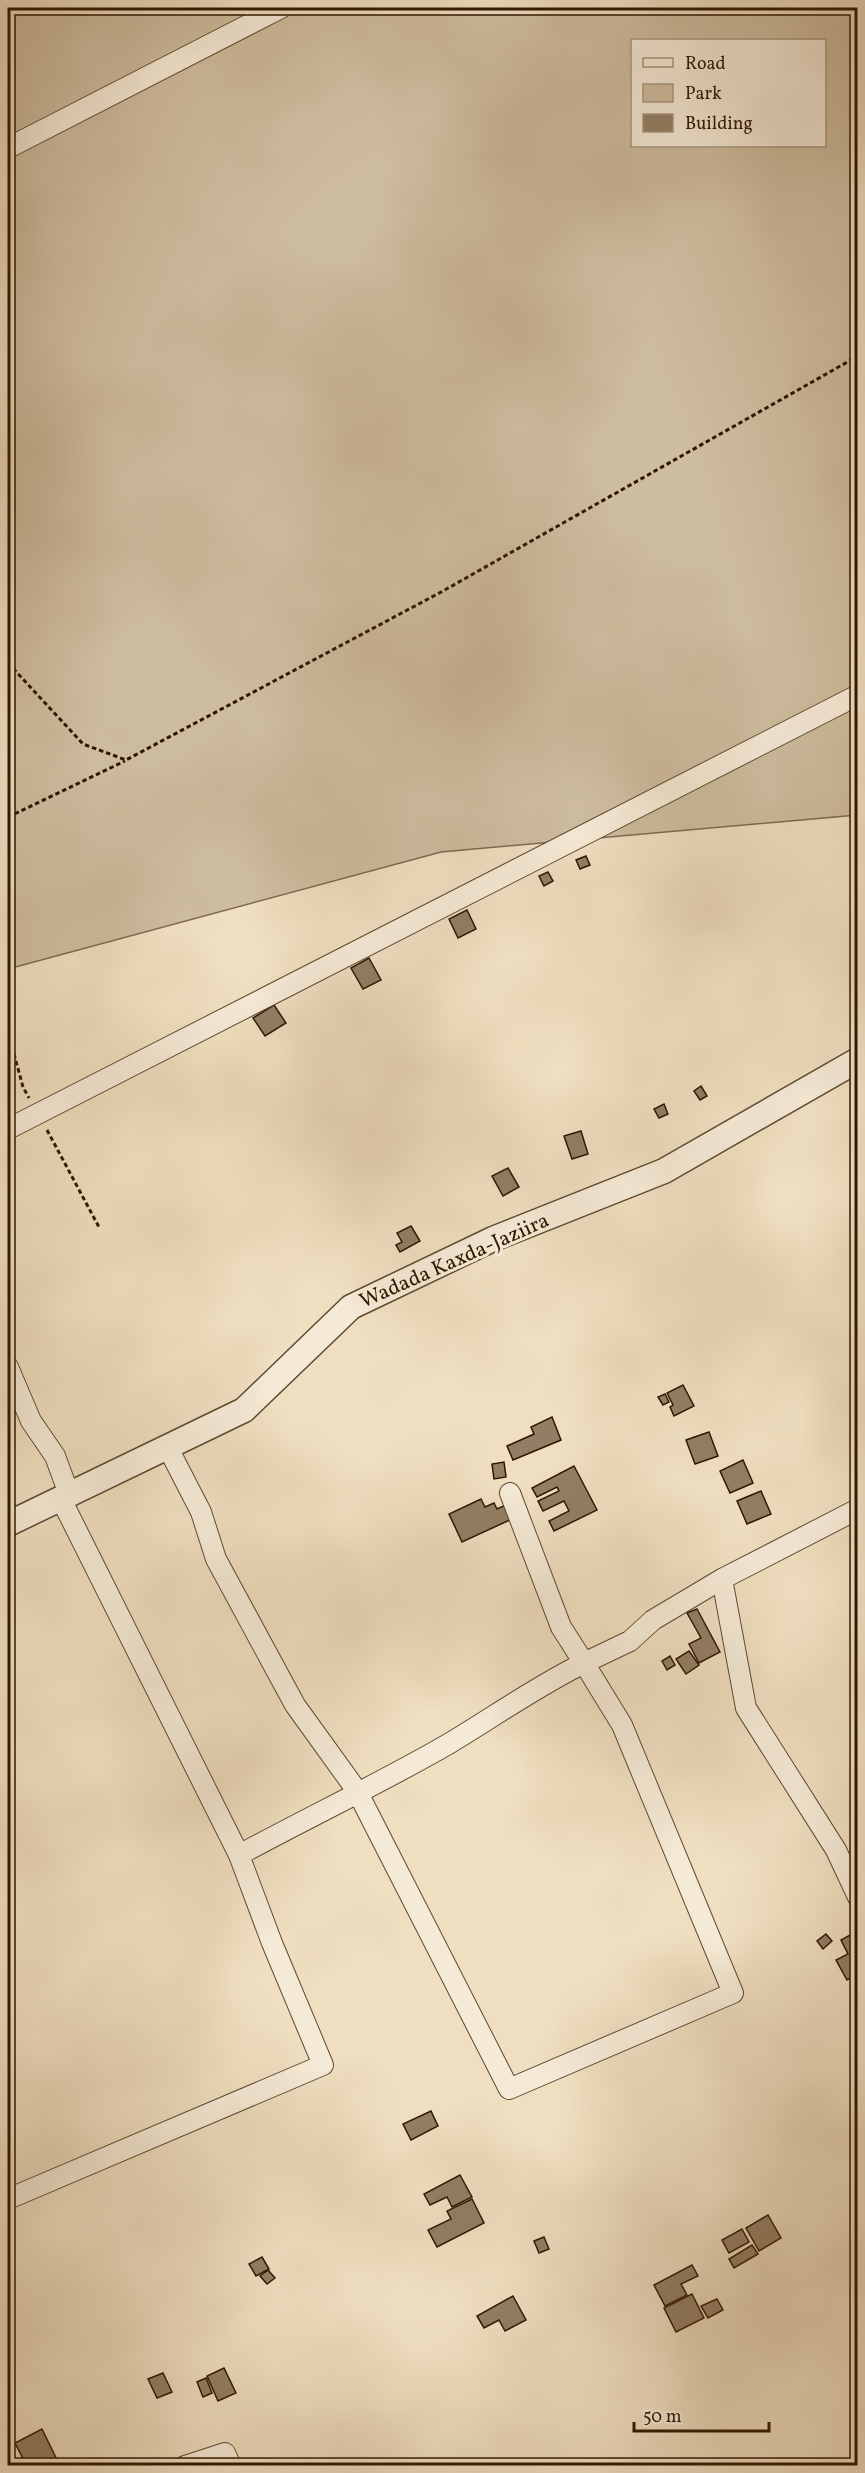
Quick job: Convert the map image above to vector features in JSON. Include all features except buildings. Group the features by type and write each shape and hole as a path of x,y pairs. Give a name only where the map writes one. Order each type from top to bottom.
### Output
{"street":[{"path":"8,148 281,8"},
{"path":"8,1129 858,695"},
{"name":"Wadada Kaxda-Jaziira","path":"8,1524 244,1410 351,1307 494,1239 664,1171 858,1060"},
{"path":"8,1367 31,1421 55,1456 65,1496 239,1854 272,1943 323,2065 8,2199"},
{"path":"168,1448 201,1512 216,1559 290,1694 357,1791 509,2089 733,1993 622,1725 561,1627 510,1493"},
{"path":"239,1854 450,1743 543,1683 630,1641 653,1620 722,1579 858,1509"},
{"path":"722,1579 746,1708 836,1850 858,1897"},
{"path":"185,2466 225,2453 231,2466"}],"path":[{"path":"8,817 126,760 443,591 858,356"},
{"path":"8,663 83,744 126,760"},
{"path":"8,1032 23,1087 100,1229"}],"green space":[{"path":"8,8 857,8 857,815 441,852 8,969"}]}
